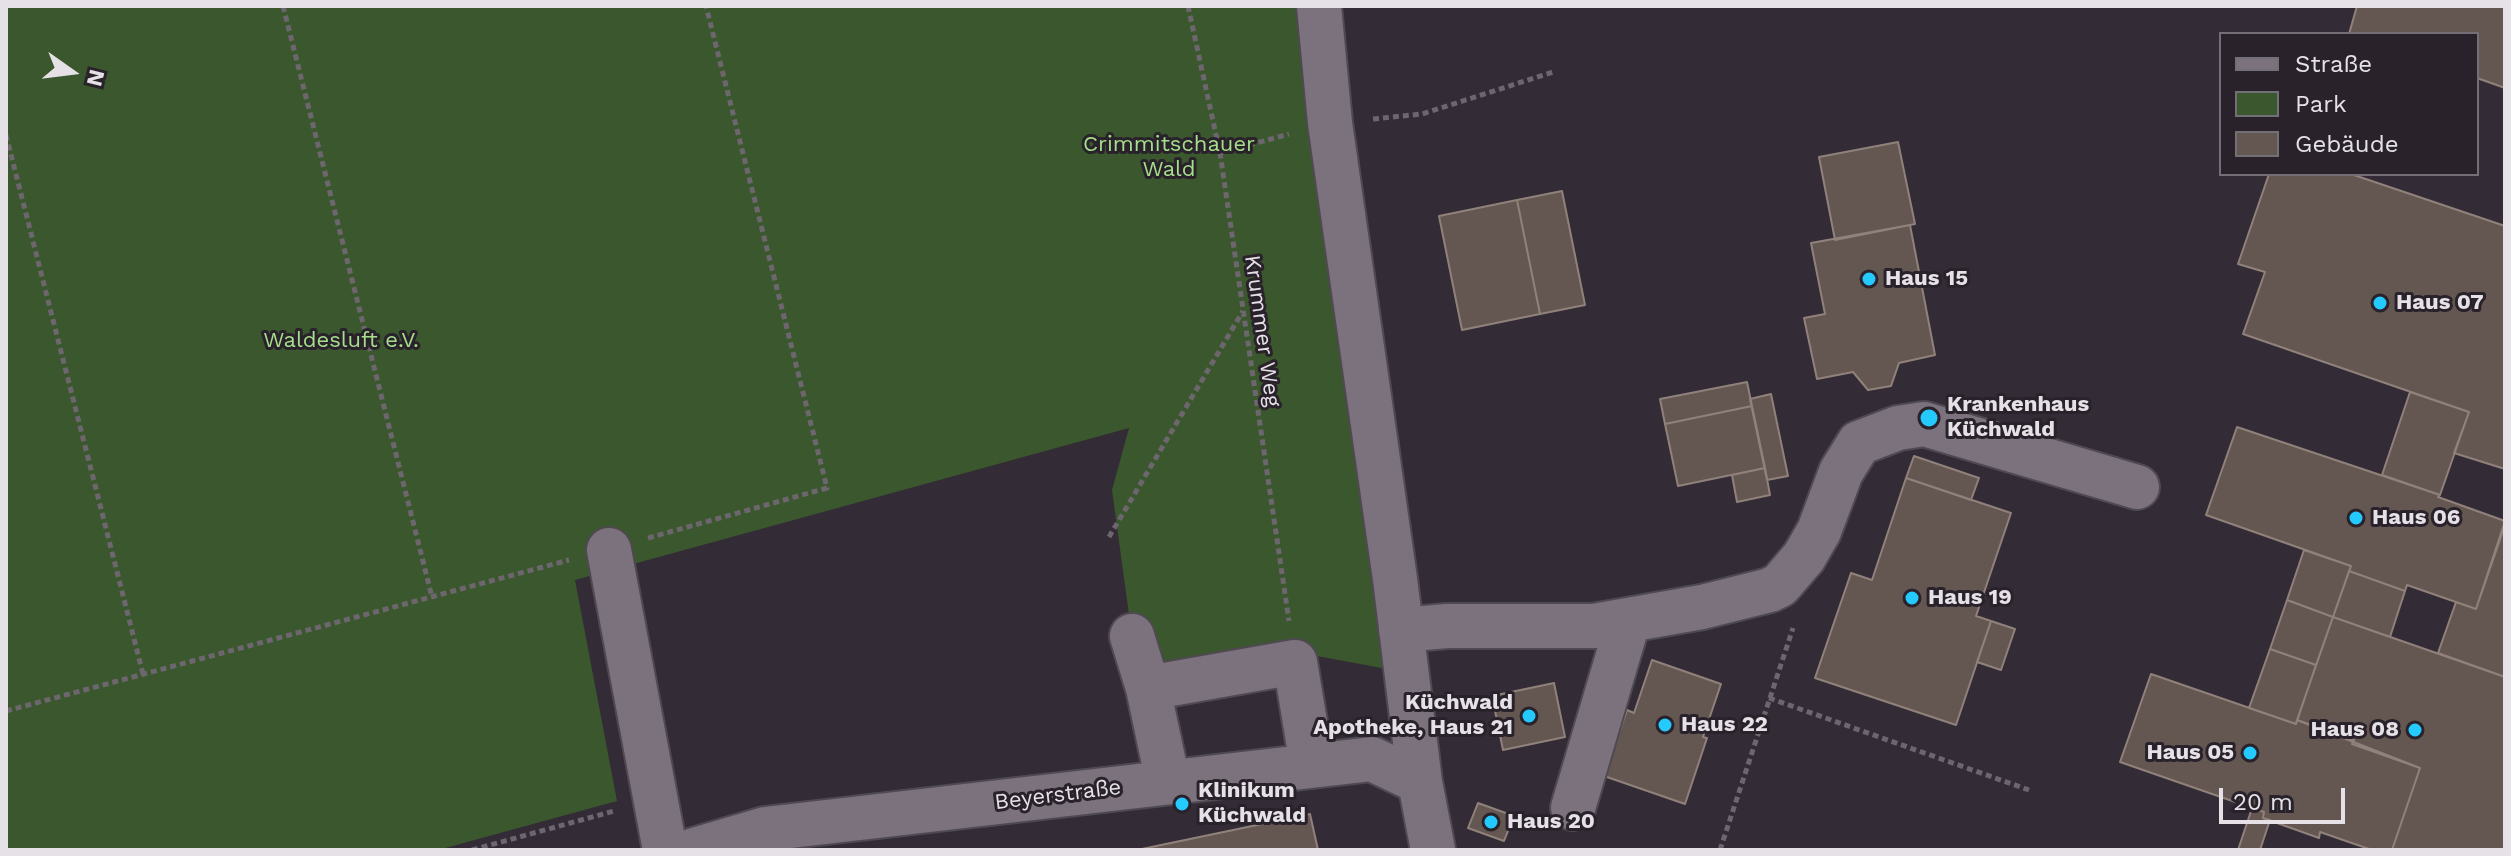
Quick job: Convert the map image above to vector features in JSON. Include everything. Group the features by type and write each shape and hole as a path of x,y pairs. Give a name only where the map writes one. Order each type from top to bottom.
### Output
{"street":[{"path":"1319,6 1330,123 1420,782 1433,850"},
{"path":"1401,630 1628,622 1747,598 1780,585 1804,557 1819,531 1841,472 1859,443 1898,428 1924,424 2137,487"},
{"path":"609,550 665,850"},
{"path":"1573,808 1628,622"},
{"path":"1132,636 1148,688 1168,782"},
{"path":"1148,688 1295,662 1312,765"},
{"name":"Beyerstraße","path":"694,850 765,829 1372,759 1420,782"}],"path":[{"path":"283,6 432,597"},
{"path":"6,711 609,550 827,488 706,6"},
{"name":"Krummer Weg","path":"1188,6 1220,153 1295,662"},
{"path":"1422,114 1553,72"},
{"path":"1220,153 1330,123"},
{"path":"6,135 143,674"},
{"path":"1109,537 1243,310"},
{"path":"1720,850 1798,613 1780,585"},
{"path":"1769,698 2029,790"},
{"path":"472,850 656,799"}],"green space":[{"name":"Waldesluft e.V.","path":"6,6 1298,6 1387,669 1279,649 1138,681 1112,490 1129,428 575,580 617,801 438,850 6,850"}],"building":[{"path":"2357,6 2505,6 2505,88 2479,79 2479,32 2350,32"},
{"path":"1898,142 1915,224 1835,240 1819,157"},
{"name":"Haus 07","path":"2268,176 2357,176 2505,226 2505,469 2454,453 2469,412 2243,334 2265,272 2238,264"},
{"path":"1562,191 1585,305 1540,314 1517,200"},
{"path":"1517,200 1540,314 1462,330 1439,216"},
{"name":"Haus 15","path":"1910,225 1935,355 1899,363 1891,386 1868,390 1853,372 1817,379 1804,318 1825,314 1811,243"},
{"path":"1747,382 1752,406 1665,424 1660,399"},
{"path":"2410,392 2469,412 2440,495 2382,475"},
{"path":"1771,394 1788,476 1767,480 1750,399"},
{"path":"1752,406 1765,468 1678,486 1665,424"},
{"name":"Haus 06","path":"2237,427 2440,495 2438,497 2505,521 2476,609 2407,585 2405,591 2349,571 2351,566 2206,515"},
{"path":"1914,456 1979,478 1971,500 1906,478"},
{"path":"1765,468 1770,495 1737,502 1732,475"},
{"name":"Haus 19","path":"1906,478 2011,513 1976,616 1991,621 1956,725 1815,678 1851,573 1872,580"},
{"path":"2505,525 2505,677 2438,653 2456,602 2476,609"},
{"path":"2304,550 2351,566 2333,617 2287,600"},
{"path":"2349,571 2405,591 2390,637 2333,617"},
{"path":"2287,600 2333,617 2316,665 2270,649"},
{"name":"Haus 08","path":"2333,617 2505,677 2505,850 2392,850 2420,768 2297,720"},
{"path":"1991,621 2015,629 2001,670 1977,662"},
{"path":"2270,649 2316,665 2296,724 2249,708"},
{"name":"Haus 22","path":"1652,660 1721,684 1685,804 1604,776 1627,710 1634,713"},
{"name":"Haus 05","path":"2151,674 2296,724 2297,720 2420,768 2392,850 2372,850 2320,832 2319,838 2263,818 2264,812 2120,762"},
{"name":"Küchwald Apotheke, Haus 21","path":"1554,683 1565,737 1503,750 1492,696"},
{"name":"Haus 20","path":"1478,803 1514,816 1504,841 1468,828"},
{"path":"2252,808 2264,812 2263,818 2270,820 2260,850 2238,850"},
{"path":"1310,814 1318,850 1137,850"}],"place":[{"name":"Haus 15","path":"1869,279"},
{"name":"Haus 07","path":"2380,303"},
{"name":"Krankenhaus Küchwald","path":"1929,418"},
{"name":"Haus 06","path":"2356,518"},
{"name":"Haus 19","path":"1912,598"},
{"name":"Küchwald Apotheke, Haus 21","path":"1529,716"},
{"name":"Haus 22","path":"1665,725"},
{"name":"Haus 08","path":"2415,730"},
{"name":"Haus 05","path":"2250,753"},
{"name":"Klinikum Küchwald","path":"1182,804"},
{"name":"Haus 20","path":"1491,822"}],"park label":[{"name":"Crimmitschauer Wald","path":"1169,158"}]}
